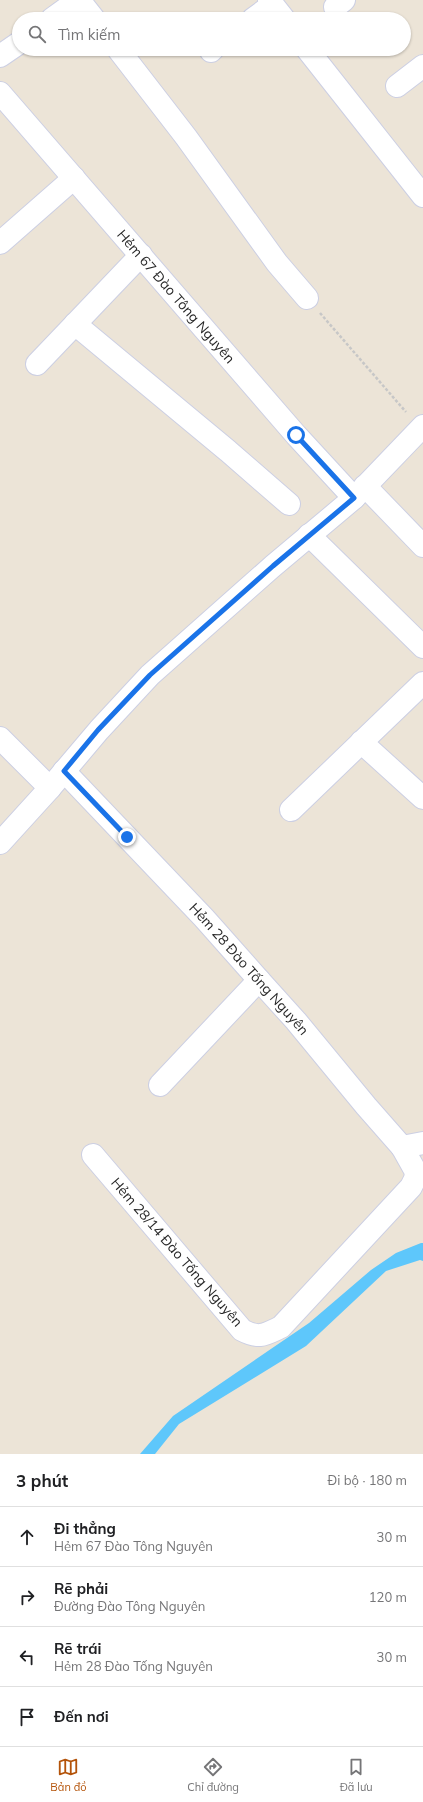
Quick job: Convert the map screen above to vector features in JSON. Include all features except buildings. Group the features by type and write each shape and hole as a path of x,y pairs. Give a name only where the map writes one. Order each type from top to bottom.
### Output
{"street":[{"path":"62,12 79,0 88,12"},
{"path":"0,56 12,48"},
{"path":"123,56 186,137 277,263 307,298"},
{"path":"313,56 423,196"},
{"path":"397,86 423,66"},
{"name":"Hẻm 67 Đào Tông Nguyên","path":"0,94 296,435 423,546"},
{"path":"0,242 74,178"},
{"path":"37,364 141,255"},
{"path":"75,324 228,451 289,504"},
{"path":"0,843 50,788 98,730 150,675 360,492 422,427"},
{"path":"309,535 423,647"},
{"path":"291,810 423,683"},
{"path":"0,738 50,788"},
{"path":"361,742 423,798"},
{"name":"Hẻm 28 Đào Tống Nguyên","path":"64,771 204,918 296,1021 366,1106 413,1145 416,1172 415,1179"},
{"path":"160,1085 259,980"},
{"name":"Hẻm 28/14 Đào Tống Nguyên","path":"94,1155 242,1330 254,1336 267,1334 280,1327 411,1187 415,1179"}],"path":[{"path":"307,298 422,427"}],"water":[{"path":"423,1243 423,1261 420,1260 386,1271 306,1346 179,1424 155,1454 140,1454 173,1416 309,1323 371,1270 396,1253"}],"route":[{"path":"127,837 64,771 98,730 150,675 273,566 354,498 296,435"}]}
